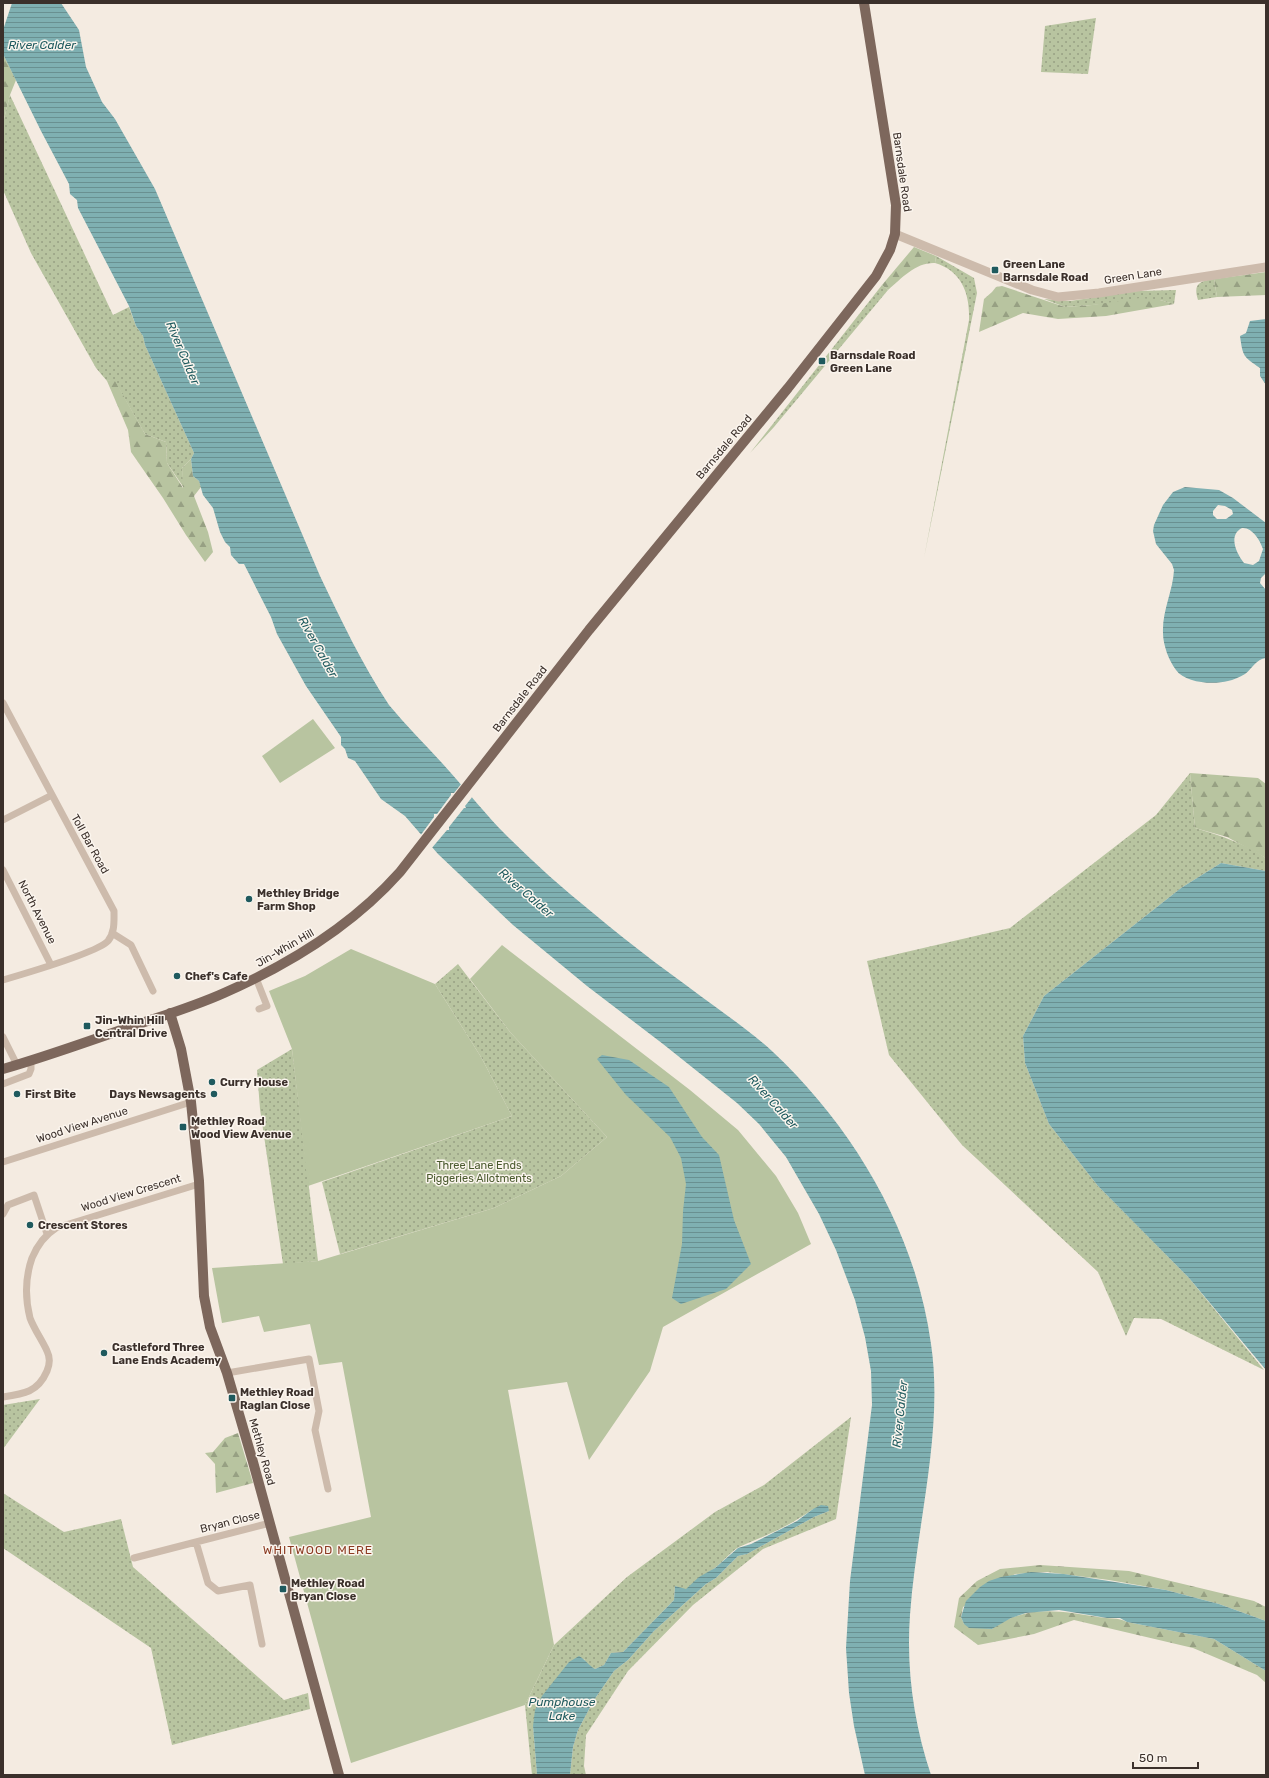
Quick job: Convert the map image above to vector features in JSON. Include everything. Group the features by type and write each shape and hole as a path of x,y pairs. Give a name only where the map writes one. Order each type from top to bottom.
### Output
{"main road":[{"name":"Barnsdale Road","path":"416,852 589,630 788,388 884,264 895,234 897,215 896,199 864,3"},
{"name":"Jin-Whin Hill","path":"3,1069 223,994 256,978 335,932 372,902 400,872 416,852"},
{"name":"Methley Road","path":"170,1013 181,1049 191,1102 199,1184 204,1296 210,1327 227,1373 339,1775"}],"street":[{"name":"Green Lane","path":"895,234 1032,290 1058,297 1092,294 1266,267"},
{"name":"Toll Bar Road","path":"3,702 114,911 112,932"},
{"path":"3,820 52,795"},
{"name":"North Avenue","path":"3,870 51,964"},
{"path":"3,980 102,946 108,940 112,932 131,945 153,991"},
{"path":"256,978 267,1006 259,1009"},
{"path":"3,1037 18,1065"},
{"path":"3,1084 29,1074 31,1069 30,1061"},
{"name":"Wood View Avenue","path":"3,1162 191,1102"},
{"name":"Wood View Crescent","path":"47,1234 56,1228 199,1184"},
{"path":"3,1214 8,1205 34,1195 47,1234 34,1254 27,1275 26,1290 31,1321 49,1356 49,1367 37,1388 22,1394 3,1397"},
{"path":"227,1373 309,1359 319,1412 315,1430 328,1488"},
{"name":"Bryan Close","path":"134,1558 270,1523"},
{"name":"Bryan Close","path":"196,1542 208,1583 218,1590 250,1585 262,1644"}],"green space":[{"path":"1096,18 1088,74 1041,72 1045,26"},
{"path":"3,54 16,80 10,95 3,123"},
{"path":"10,95 113,315 129,307 136,326 143,336 145,345 194,453 191,459 182,468 184,488 167,463 166,442 145,434 114,380 107,381 96,368 31,253 3,190 3,123"},
{"path":"914,247 936,256 935,263 928,263 915,268 888,290 882,285"},
{"path":"936,256 974,278 977,293 924,558 969,320 968,301 962,285 952,272 935,263"},
{"path":"1266,272 1266,295 1217,297 1214,279"},
{"path":"1214,279 1217,297 1198,300 1196,290 1198,284"},
{"path":"882,285 888,290 774,427 750,453"},
{"path":"1002,286 1065,307 1092,305 1140,298 1160,300 1174,304 1106,316 1058,319 1023,313 979,332 984,299 996,287"},
{"path":"1176,290 1174,304 1160,300 1065,307 1044,299 1070,301 1137,291"},
{"path":"114,379 145,434 166,442 167,463 183,488 182,468 191,459 193,476 199,481 201,487 194,496 208,532 213,552 205,562 131,452 128,430 107,381"},
{"path":"313,719 335,748 280,783 262,756"},
{"path":"1190,773 1195,828 1232,840 1266,858 1266,871 1221,863 1181,888 1044,996 1023,1036 1025,1063 1049,1124 1098,1186 1189,1278 1264,1370 1161,1319 1134,1318 1126,1336 1098,1272 962,1145 889,1055 867,961 1010,928 1156,815"},
{"path":"1190,773 1258,778 1266,784 1266,858 1227,837 1195,828"},
{"path":"502,945 690,1090 738,1130 776,1176 798,1213 811,1244 663,1327 650,1371 589,1460 567,1382 508,1390 554,1645 525,1705 351,1763 289,1537 371,1517 342,1362 319,1365 310,1324 264,1332 259,1316 222,1323 212,1268 318,1261 494,1208 561,1176 607,1137 510,1032 470,979"},
{"path":"351,949 435,984 481,1057 512,1116 308,1186 292,1049 269,991 305,976"},
{"name":"Three Lane Ends Piggeries Allotments","path":"458,964 510,1032 607,1137 561,1176 494,1208 340,1254 322,1182 512,1116 481,1057 435,984"},
{"path":"292,1049 318,1261 283,1264 260,1109 257,1070"},
{"path":"40,1399 3,1449 3,1405"},
{"path":"851,1417 836,1519 763,1549 693,1605 628,1671 586,1735 584,1766 586,1775 570,1775 573,1747 578,1730 594,1700 614,1671 628,1660 654,1631 706,1584 716,1578 738,1556 747,1554 814,1517 829,1511 813,1509 786,1526 739,1547 686,1590 675,1586 674,1600 623,1652 611,1653 604,1665 595,1669 588,1666 584,1659 533,1726 537,1775 532,1775 525,1705 554,1645 627,1577 715,1512 764,1485"},
{"path":"238,1433 253,1483 216,1493 215,1464 205,1453 213,1452 225,1438"},
{"path":"3,1493 64,1532 121,1519 133,1567 284,1700 308,1693 310,1709 172,1745 151,1648 3,1548"},
{"path":"1040,1565 1129,1571 1254,1601 1266,1607 1266,1621 1219,1604 1166,1590 1109,1580 1047,1572 1015,1574 963,1607 961,1617 964,1624 992,1629 1005,1621 1018,1616 1044,1611 1120,1619 1127,1622 1214,1639 1266,1671 1266,1683 1257,1675 1193,1648 1074,1620 1034,1634 978,1645 954,1627 959,1598 977,1581 1000,1569"}],"water":[{"name":"River Calder","path":"3,3 61,3 79,30 86,67 102,102 115,119 155,189 320,576 361,658 389,705 499,827 549,876 623,938 746,1029 773,1052 830,1114 855,1149 877,1185 896,1223 911,1262 923,1303 931,1344 934,1377 932,1445 913,1582 910,1615 909,1656 910,1676 916,1716 931,1775 865,1775 854,1726 849,1693 846,1648 850,1581 872,1405 871,1371 865,1337 855,1300 836,1250 819,1214 786,1157 759,1124 737,1103 587,986 513,925 438,854 405,816 381,799 355,761 348,758 345,749 341,745 341,737 306,686 277,634 271,617 244,564 239,564 231,555 230,547 225,542 220,532 213,508 203,495 199,481 193,476 191,459 194,453 145,345 143,336 136,326 129,306 78,208 77,200 70,194 69,184 3,54"},
{"path":"1266,319 1266,385 1260,376 1260,368 1250,361 1243,352 1240,336 1246,333 1250,321"},
{"path":"1185,487 1219,490 1233,498 1266,523 1266,573 1261,578 1260,583 1266,590 1266,658 1259,660 1245,674 1232,680 1207,683 1186,678 1173,666 1165,648 1163,625 1174,570 1172,564 1156,544 1153,531 1154,525 1163,505 1173,492","holes":["1218,505 1225,506 1232,510 1233,514 1226,519 1217,519 1213,515 1213,511","1242,528 1246,528 1252,532 1258,538 1263,549 1259,561 1253,565 1244,563 1236,549 1234,540 1235,535"]},
{"path":"1221,863 1266,871 1266,1370 1189,1278 1098,1186 1049,1124 1025,1063 1023,1036 1044,996 1181,888"},
{"path":"602,1055 629,1060 669,1087 702,1137 719,1155 734,1220 751,1264 726,1289 681,1304 672,1298 682,1244 686,1184 681,1158 670,1137 626,1095 597,1059"},
{"name":"Pumphouse Lake","path":"821,1505 828,1506 829,1511 814,1517 747,1554 738,1556 716,1578 706,1584 654,1631 628,1660 614,1671 594,1700 578,1730 573,1747 570,1775 537,1775 533,1726 535,1710 542,1696 569,1662 579,1656 595,1669 604,1665 611,1653 623,1652 674,1600 675,1586 686,1589 699,1577 715,1568 738,1548 751,1544 797,1521"},
{"path":"1031,1572 1064,1574 1166,1590 1219,1604 1266,1621 1266,1671 1214,1639 1127,1622 1120,1618 1107,1618 1059,1610 1026,1613 1011,1618 992,1629 969,1628 964,1624 961,1617 966,1601 980,1587 989,1581 1001,1577"}],"pier":[{"path":"3,3 12,3 3,30"},
{"path":"462,783 473,796 465,806 466,808 464,808 449,827 449,830 447,830 431,849 420,836 434,817 434,814 437,814 451,793 454,793"}],"place":[{"name":"Green Lane Barnsdale Road","path":"995,270"},
{"name":"Barnsdale Road Green Lane","path":"822,361"},
{"name":"Methley Bridge Farm Shop","path":"249,899"},
{"name":"Chef's Cafe","path":"177,976"},
{"name":"Jin-Whin Hill Central Drive","path":"87,1026"},
{"name":"Curry House","path":"212,1082"},
{"name":"First Bite","path":"17,1094"},
{"name":"Days Newsagents","path":"214,1094"},
{"name":"Methley Road Wood View Avenue","path":"183,1127"},
{"name":"Crescent Stores","path":"30,1225"},
{"name":"Castleford Three Lane Ends Academy","path":"104,1353"},
{"name":"Methley Road Raglan Close","path":"232,1398"},
{"name":"Methley Road Bryan Close","path":"283,1589"}],"district":[{"name":"WHITWOOD MERE","path":"318,1550"}]}
